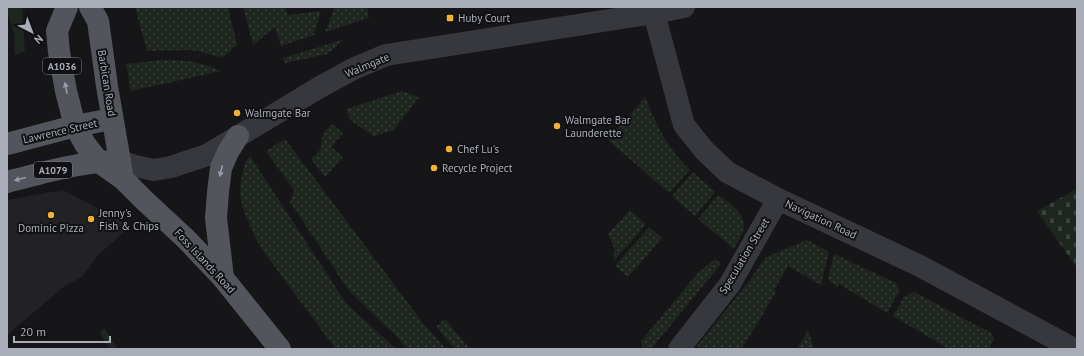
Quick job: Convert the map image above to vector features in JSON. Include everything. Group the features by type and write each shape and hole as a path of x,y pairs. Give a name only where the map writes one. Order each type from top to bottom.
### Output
{"main road":[{"name":"A1036","path":"66,7 57,31 66,91 75,126 85,144 114,167"},
{"name":"Barbican Road","path":"90,7 98,21 112,119 114,167"},
{"name":"Lawrence Street","path":"7,144 75,126 112,119"},
{"path":"224,278 216,218 218,192 221,168 228,152 238,136"},
{"name":"A1079","path":"7,182 54,170 114,167"},
{"name":"Foss Islands Road","path":"114,167 144,200 182,235 224,278 280,349"}],"street":[{"name":"Walmgate","path":"114,167 135,166 154,170 171,167 207,155 352,69 386,55 684,7"},
{"name":"Navigation Road","path":"654,13 684,125 704,150 727,172 778,199 920,266 1074,349"},
{"name":"Speculation Street","path":"679,349 730,284 778,199"}],"shaded area":[{"path":"63,190 131,226 97,256 82,277 66,285 7,335 7,200"}],"green space":[{"path":"7,7 22,7 25,51 15,55 14,33 7,13"},
{"path":"135,7 228,7 237,45 222,58 198,51 188,50 147,51"},
{"path":"243,7 286,7 287,15 321,11 314,35 281,46 275,27 253,45"},
{"path":"335,7 367,7 369,18 325,32"},
{"path":"345,39 327,54 285,63 283,58"},
{"path":"162,60 192,62 206,65 221,71 131,91 126,64"},
{"path":"402,91 419,97 394,130 374,136 351,121 346,109"},
{"path":"645,97 663,136 682,162 690,170 669,193 608,140"},
{"path":"332,124 343,133 331,147 343,157 325,177 311,159 321,148 324,132"},
{"path":"285,139 423,323 446,349 407,349 398,338 349,291 290,202 294,190 266,151"},
{"path":"250,156 346,303 396,349 336,349 326,336 266,255 256,239 243,209 240,194 241,180 245,163"},
{"path":"693,172 715,192 695,216 672,196"},
{"path":"1077,189 1077,268 1037,211"},
{"path":"718,195 737,210 743,219 743,231 734,249 698,219"},
{"path":"630,210 646,224 614,261 614,247 608,234"},
{"path":"649,227 662,238 628,277 615,266"},
{"path":"807,240 829,252 821,285 788,266 774,290 776,292 742,349 703,349 697,346 747,284 766,257"},
{"path":"834,254 896,283 899,292 887,313 839,284 837,287 828,279"},
{"path":"715,259 721,264 651,349 645,349 642,346 641,341 698,273"},
{"path":"914,292 991,333 994,339 989,349 949,349 893,316 904,297"},
{"path":"445,319 470,349 455,349 436,327"},
{"path":"104,328 118,349 110,349 100,333"},
{"path":"808,330 814,349 797,349"}],"place":[{"name":"Huby Court","path":"450,18"},
{"name":"Walmgate Bar","path":"237,113"},
{"name":"Walmgate Bar Launderette","path":"557,126"},
{"name":"Chef Lu's","path":"449,149"},
{"name":"Recycle Project","path":"434,168"},
{"name":"Dominic Pizza","path":"51,215"},
{"name":"Jenny's Fish & Chips","path":"91,219"}]}
